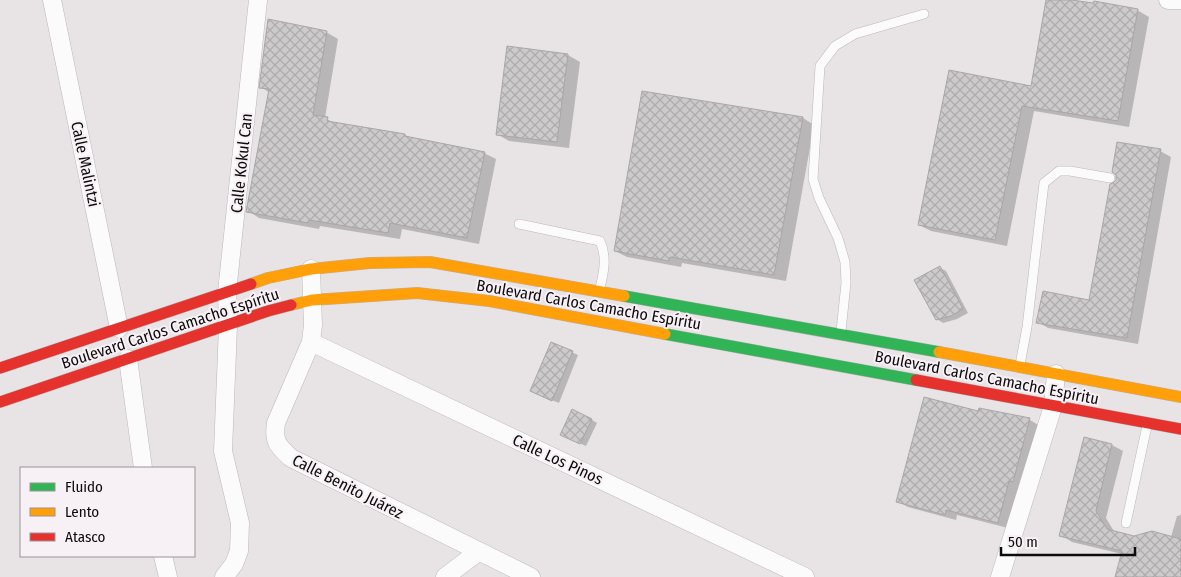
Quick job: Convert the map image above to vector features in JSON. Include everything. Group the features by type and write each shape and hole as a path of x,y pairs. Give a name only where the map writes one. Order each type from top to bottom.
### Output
{"main road":[{"name":"Boulevard Carlos Camacho Espíritu","path":"0,368 268,278 311,269 370,263 430,262 840,334 1181,398"},
{"name":"Boulevard Carlos Camacho Espíritu","path":"0,402 268,311 312,300 417,293 489,301 1181,430"}],"street":[{"name":"Calle Malintzi","path":"52,0 119,328"},
{"name":"Calle Kokul Can","path":"224,577 234,564 239,551 240,523 223,451 228,326 227,292 258,0"},
{"path":"1168,0 1181,0"},
{"name":"Calle Benito Juárez","path":"311,269 313,325 311,342 276,423 274,436 277,444 291,458 531,577"},
{"name":"Calle Los Pinos","path":"311,342 806,577"},
{"path":"128,359 143,467"},
{"path":"1000,577 1053,406 1056,374"},
{"path":"446,577 478,552"},
{"path":"163,557 168,577"}],"lane":[{"path":"840,334 846,283 844,262 838,238 819,198 813,179 820,66 835,46 855,34 924,14"},
{"path":"1019,368 1028,327 1044,183 1059,171 1110,178"},
{"path":"519,224 600,241 604,249 604,269 600,291"},
{"path":"1126,523 1147,423"}],"building":[{"path":"1046,0 1072,0 1093,3 1094,1 1138,9 1118,121 1022,106 995,240 918,225 949,70 1031,86"},
{"path":"268,19 327,31 313,115 328,117 327,121 405,134 405,136 485,152 467,238 390,223 388,233 309,220 308,223 246,212 269,89 259,88"},
{"path":"507,46 568,54 557,142 496,135"},
{"path":"642,91 803,117 774,275 670,257 669,261 614,251"},
{"path":"1117,142 1161,149 1127,338 1036,323 1043,291 1089,300 1110,184 1116,180 1116,175 1112,172"},
{"path":"940,266 963,309 951,316 936,320 914,280"},
{"path":"551,342 573,351 552,401 530,391"},
{"path":"924,397 978,411 979,408 1030,418 1013,482 1009,481 998,523 946,510 945,515 896,502"},
{"path":"572,409 592,419 580,444 560,435"},
{"path":"1084,437 1112,444 1096,511 1107,529 1134,536 1152,531 1181,539 1181,577 1115,577 1122,551 1059,536"}],"traffic: fast":[{"path":"624,296 939,352"},
{"path":"665,334 916,380"}],"traffic: slow":[{"path":"251,284 268,278 311,269 370,263 430,262 624,296"},
{"path":"291,305 312,300 417,293 489,301 665,334"},
{"path":"939,352 1181,397"}],"traffic: jam":[{"path":"0,368 251,284"},
{"path":"0,402 268,311 291,305"},
{"path":"916,380 1181,429"}]}
